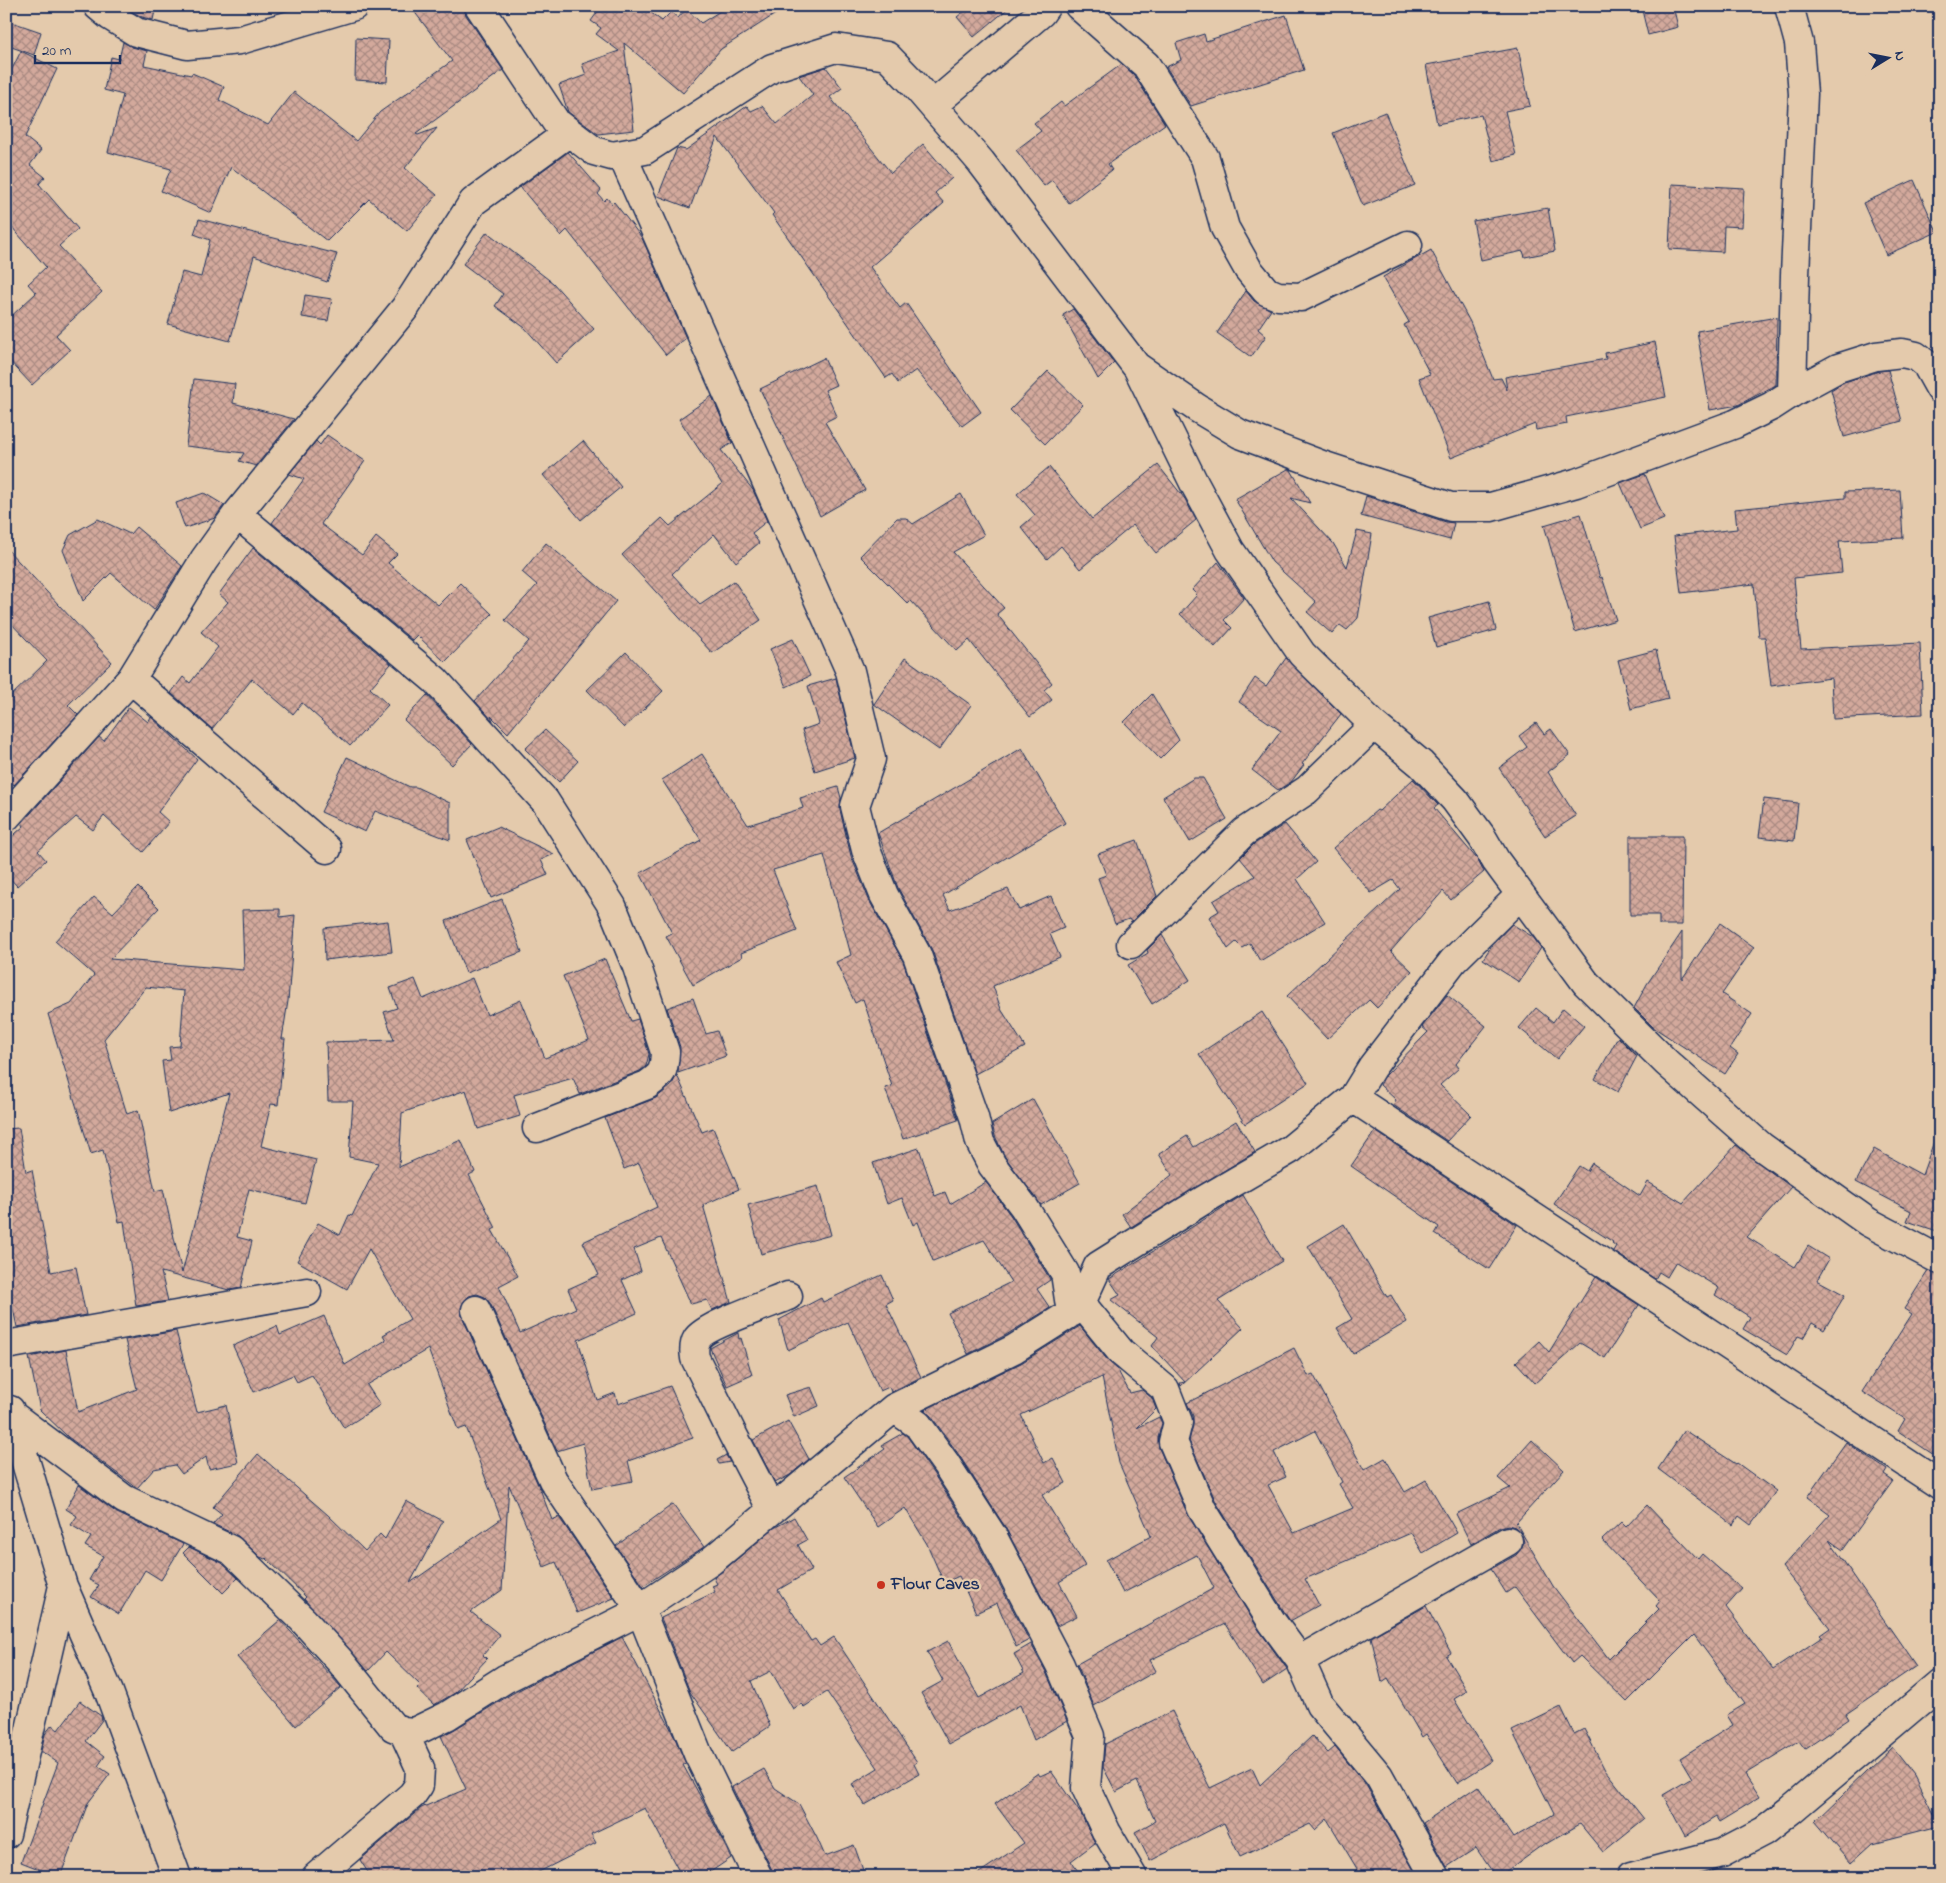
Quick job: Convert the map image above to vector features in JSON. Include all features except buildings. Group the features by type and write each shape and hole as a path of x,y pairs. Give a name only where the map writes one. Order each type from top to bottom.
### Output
{"street":[{"path":"98,6 136,32 187,45 240,40 354,6"},
{"path":"479,6 556,122 594,151 612,156 645,150 772,68 836,48 887,56 933,105 980,162 1136,366 1194,483 1235,557 1302,654 1374,724 1422,764 1455,800 1520,895 1586,983 1667,1063 1762,1147 1868,1222 1940,1260"},
{"path":"933,105 1041,13 1046,6"},
{"path":"1079,6 1146,64 1205,158 1225,228 1248,270 1266,292 1278,296 1301,297 1408,245"},
{"path":"1789,6 1799,43 1803,94 1792,393"},
{"path":"6,817 131,679 204,560 237,514 405,308 473,202 568,133"},
{"path":"622,155 850,671 871,759 855,806 866,850 884,895 917,955 974,1117 980,1142 992,1166 1024,1207 1065,1273 1076,1308 1121,1352 1165,1388 1178,1422 1173,1442 1202,1509 1272,1622 1300,1660 1320,1705 1379,1776 1435,1877"},
{"path":"1136,366 1197,408 1240,434 1322,465 1451,507 1491,507 1576,483 1735,424 1772,406 1838,368 1876,356 1902,353 1916,356 1926,364 1940,389"},
{"path":"237,514 435,680 545,801 612,906 636,967 665,1052 665,1064 661,1075 647,1085 537,1128"},
{"path":"131,679 326,849"},
{"path":"1131,944 1244,832 1307,790 1374,724"},
{"path":"9,1406 124,1499 231,1550 304,1620 346,1668 393,1727 403,1731 414,1732 447,1716 505,1679 626,1618 640,1609 711,1561 894,1408 1014,1349 1076,1308 1098,1266 1202,1201 1291,1149 1352,1098 1372,1068 1453,961 1520,895"},
{"path":"1352,1098 1940,1485"},
{"path":"6,1345 307,1292"},
{"path":"772,1510 695,1358 695,1348 696,1339 708,1329 788,1296"},
{"path":"476,1310 553,1480 640,1609 698,1754 758,1877"},
{"path":"9,1406 63,1586 109,1692 177,1877"},
{"path":"894,1408 918,1425 972,1504 992,1536 1060,1665 1090,1736 1086,1788 1106,1831 1133,1877"},
{"path":"1300,1660 1508,1541"},
{"path":"6,1834 63,1586"},
{"path":"1631,1877 1722,1853 1764,1831 1940,1684"},
{"path":"316,1877 412,1794 419,1784 420,1768 403,1731"}],"place":[{"name":"Flour Caves","path":"881,1585"}]}
